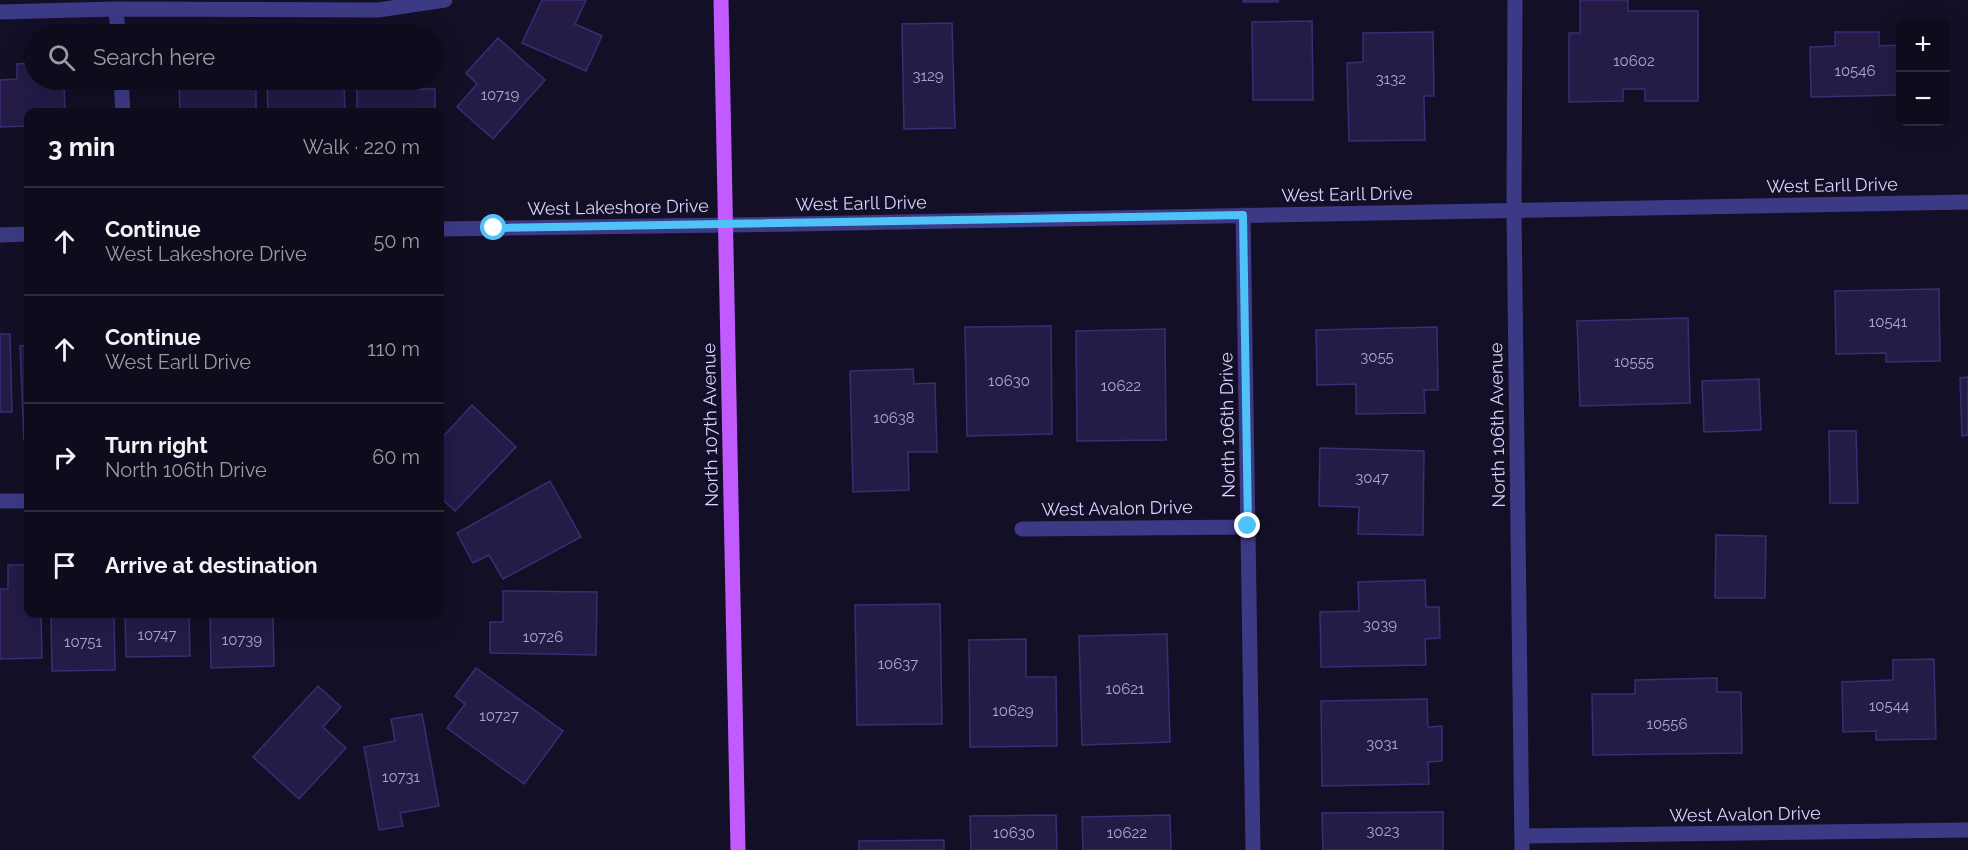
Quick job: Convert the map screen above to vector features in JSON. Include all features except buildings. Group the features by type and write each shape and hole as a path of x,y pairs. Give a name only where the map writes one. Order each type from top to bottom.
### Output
{"main road":[{"name":"North 107th Avenue","path":"721,0 738,850"}],"street":[{"path":"0,12 116,9 378,10 445,0"},
{"name":"North 106th Avenue","path":"1515,0 1514,211 1522,843"},
{"path":"116,9 117,24"},
{"path":"122,90 123,108"},
{"name":"West Earll Drive","path":"726,225 1968,202"},
{"name":"North 106th Drive","path":"1243,215 1253,850"},
{"name":"West Lakeshore Drive","path":"444,228 726,225"},
{"path":"0,235 24,234"},
{"path":"0,501 24,501"},
{"name":"West Avalon Drive","path":"1022,529 1248,526"},
{"name":"West Avalon Drive","path":"1522,843 1968,830"}],"route":[{"path":"494,228 1243,215 1248,526"}]}
